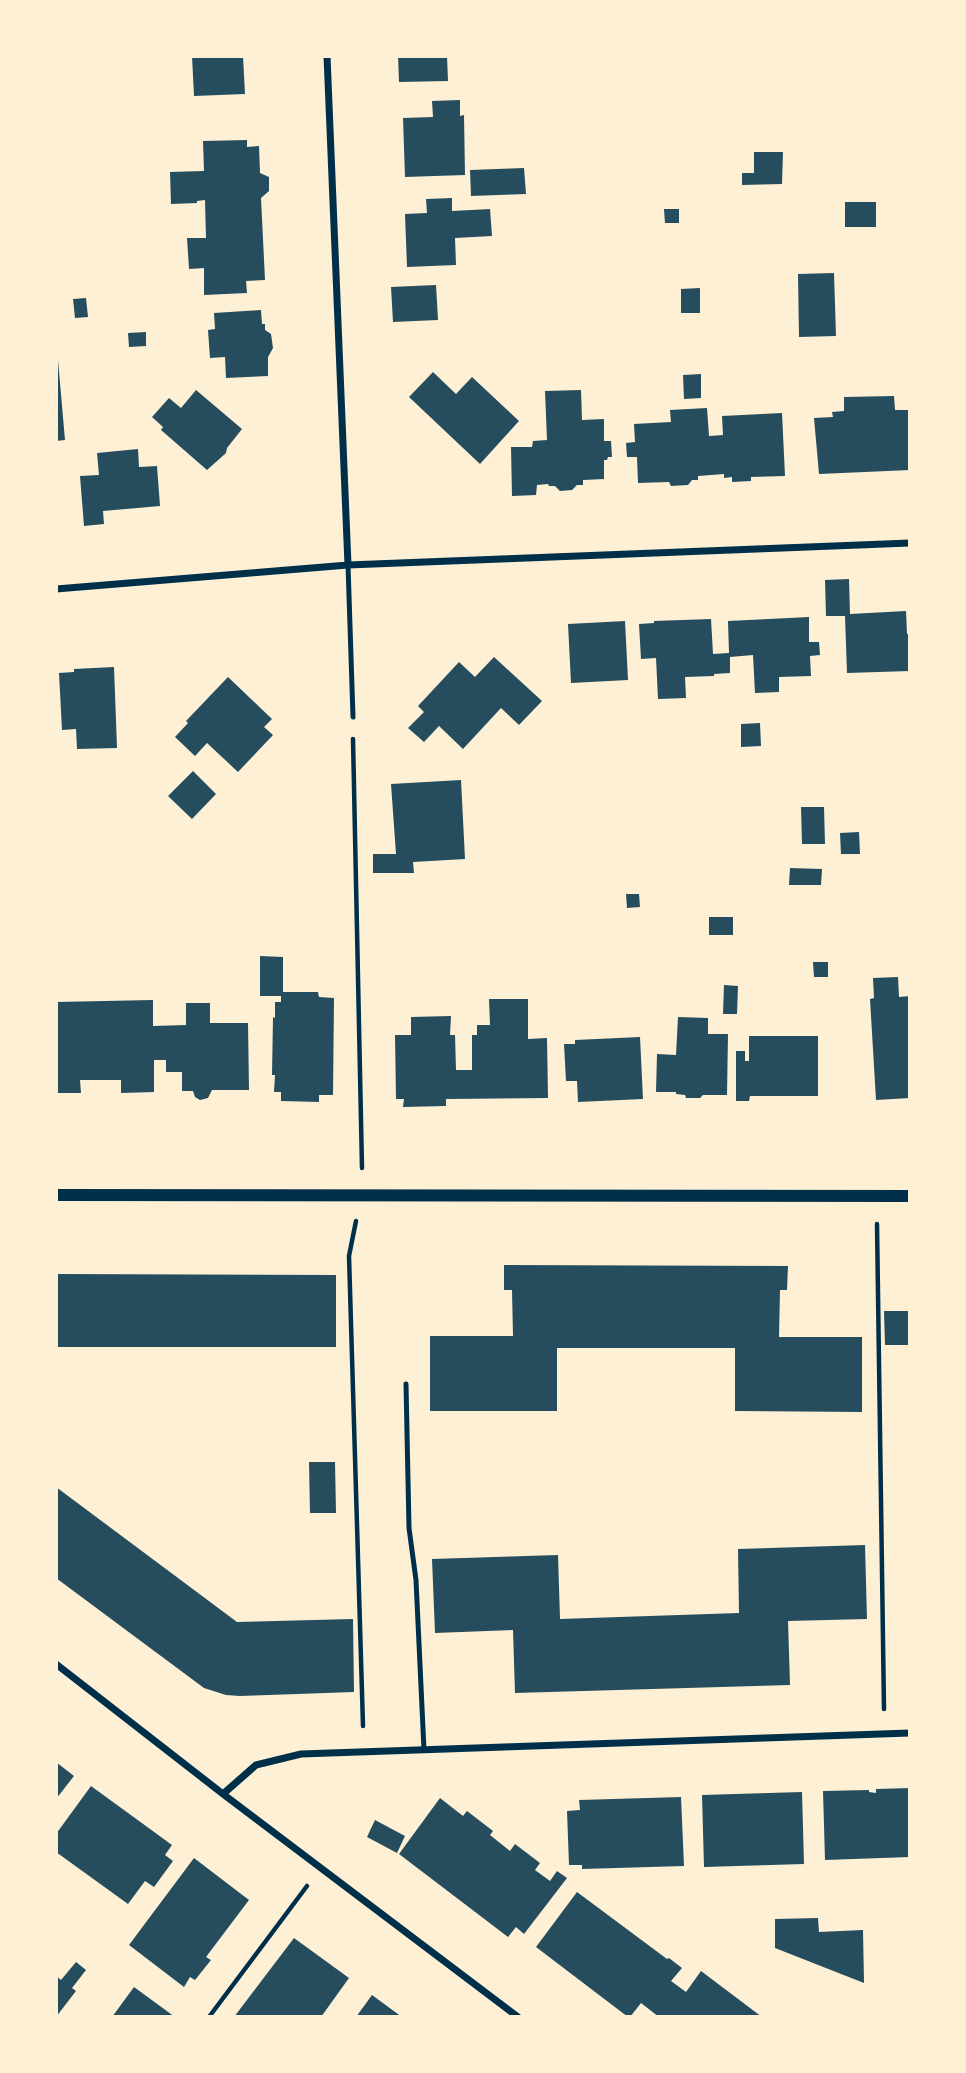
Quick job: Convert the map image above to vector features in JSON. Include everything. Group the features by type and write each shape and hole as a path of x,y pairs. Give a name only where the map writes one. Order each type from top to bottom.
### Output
{"street":[{"path":"327,56 348,565"},
{"path":"56,589 348,565 910,543"},
{"path":"56,1195 910,1196"},
{"path":"56,1664 517,2017"},
{"path":"223,1794 256,1765 301,1754 910,1733"}],"lane":[{"path":"348,565 353,717"},
{"path":"406,1384 409,1528 416,1580 425,1750"}],"path":[{"path":"353,717 362,1194 349,1256 364,1752"},
{"path":"877,1196 885,1734"},
{"path":"209,2017 321,1868"}],"building":[{"path":"192,56 243,56 245,94 194,96"},
{"path":"398,56 447,56 448,81 399,82"},
{"path":"460,100 460,116 464,115 465,175 405,177 403,118 433,117 432,101"},
{"path":"247,140 247,147 259,146 260,173 269,177 269,191 261,198 265,280 246,281 247,293 204,295 204,268 189,269 187,238 206,238 205,200 171,204 170,172 204,171 203,141"},
{"path":"754,152 783,152 782,184 742,185 742,173 754,173"},
{"path":"524,168 526,194 471,196 470,170"},
{"path":"452,198 452,211 490,209 492,236 455,238 456,265 407,267 405,214 427,213 426,199"},
{"path":"845,202 876,202 876,227 845,227"},
{"path":"664,209 679,209 679,223 665,223"},
{"path":"834,273 836,336 799,337 798,274"},
{"path":"436,285 438,320 393,322 391,287"},
{"path":"700,288 700,313 681,313 681,289"},
{"path":"86,298 88,317 75,318 73,299"},
{"path":"261,310 262,324 265,324 265,330 271,334 273,348 268,357 268,376 226,378 225,357 210,358 208,330 215,329 214,313"},
{"path":"146,332 146,346 129,347 128,333"},
{"path":"56,360 65,440 56,441"},
{"path":"433,372 456,394 472,377 519,421 480,464 409,397"},
{"path":"701,374 701,398 684,399 683,375"},
{"path":"196,390 242,429 226,453 207,470 161,430 163,427 152,417 169,398 181,408"},
{"path":"581,390 582,420 604,419 604,441 611,441 612,457 604,460 604,479 583,480 583,485 577,485 572,490 560,491 548,484 537,485 536,495 512,496 511,447 532,447 533,441 547,440 545,391"},
{"path":"894,396 895,410 910,410 910,470 819,474 814,418 833,417 832,412 844,411 844,397"},
{"path":"707,408 709,436 723,435 722,416 782,413 785,476 751,477 751,481 732,482 732,477 724,478 724,474 698,476 698,480 692,480 688,485 671,486 669,482 638,483 637,457 627,457 626,443 635,442 634,424 671,422 670,410"},
{"path":"138,449 139,467 157,466 160,506 103,511 104,524 84,526 80,476 99,475 97,453"},
{"path":"849,579 850,614 906,611 907,634 910,634 910,671 847,673 845,616 826,616 825,580"},
{"path":"809,617 809,642 819,642 820,655 810,656 811,676 779,677 779,692 755,693 753,655 730,657 730,673 685,677 686,698 658,699 656,658 641,659 639,624 711,619 713,654 729,653 728,621"},
{"path":"625,621 628,680 571,683 568,624"},
{"path":"494,657 542,701 519,725 501,708 463,749 439,726 424,742 408,728 424,712 418,706 459,662 475,677"},
{"path":"114,667 117,748 77,749 76,729 62,730 59,673 74,672 74,669"},
{"path":"228,677 272,719 264,727 273,735 238,772 207,743 195,756 175,737 188,723 186,721"},
{"path":"760,723 761,746 741,747 741,724"},
{"path":"193,771 216,794 192,819 168,796"},
{"path":"461,780 465,859 413,862 414,873 373,873 373,854 396,854 391,784"},
{"path":"801,807 824,807 825,844 802,844"},
{"path":"859,832 860,854 841,854 840,833"},
{"path":"790,868 822,869 821,885 789,885"},
{"path":"626,894 639,894 640,907 627,908"},
{"path":"709,917 733,917 733,935 709,935"},
{"path":"260,956 283,957 283,992 318,992 319,997 334,998 333,1095 319,1095 319,1102 281,1101 281,1092 274,1092 273,1017 275,1018 275,1002 281,1002 281,996 260,996"},
{"path":"813,962 828,962 828,977 814,977"},
{"path":"898,977 899,997 910,996 910,1098 876,1100 870,999 874,998 873,978"},
{"path":"724,985 738,986 737,1014 723,1014"},
{"path":"489,999 528,999 528,1039 547,1038 548,1098 446,1099 446,1106 403,1107 404,1099 396,1099 395,1035 411,1035 411,1017 451,1016 450,1035 455,1035 456,1070 472,1070 472,1035 477,1035 477,1025 490,1025"},
{"path":"153,1000 153,1026 186,1025 186,1003 210,1003 210,1023 248,1023 249,1090 212,1090 208,1098 200,1100 195,1097 193,1091 182,1091 182,1072 166,1072 166,1060 154,1060 154,1092 121,1093 121,1080 80,1080 81,1093 56,1093 56,1002"},
{"path":"678,1017 708,1018 708,1034 728,1034 727,1095 686,1098 676,1092 656,1092 657,1054 676,1055"},
{"path":"749,1036 818,1036 818,1096 750,1096 749,1101 736,1101 736,1051 745,1051 745,1061 749,1061"},
{"path":"640,1037 643,1099 578,1102 577,1081 566,1081 564,1044 575,1044 575,1040"},
{"path":"504,1265 788,1266 787,1290 780,1290 779,1337 862,1337 862,1412 735,1411 735,1348 557,1348 557,1411 430,1411 430,1336 513,1336 512,1290 504,1290"},
{"path":"56,1274 336,1275 336,1347 56,1347"},
{"path":"884,1311 910,1311 910,1345 885,1345"},
{"path":"309,1462 335,1462 336,1513 310,1513"},
{"path":"56,1487 237,1622 353,1619 354,1692 240,1696 204,1688 56,1578"},
{"path":"865,1545 867,1619 788,1621 790,1685 515,1693 513,1630 435,1633 432,1559 558,1555 560,1619 739,1613 738,1549"},
{"path":"56,1762 74,1776 56,1799"},
{"path":"91,1786 172,1845 165,1855 173,1861 154,1887 145,1881 128,1904 56,1852 56,1834"},
{"path":"910,1788 910,1857 825,1860 823,1791 869,1790 876,1793 876,1789"},
{"path":"802,1792 804,1864 704,1867 702,1795"},
{"path":"681,1797 684,1866 582,1869 582,1865 569,1865 567,1811 580,1810 579,1800"},
{"path":"440,1798 463,1816 467,1811 493,1831 490,1835 510,1851 515,1844 540,1863 535,1870 550,1881 557,1871 567,1878 524,1934 516,1927 508,1937 399,1854"},
{"path":"375,1820 405,1836 397,1853 367,1837"},
{"path":"194,1858 249,1900 206,1957 211,1960 195,1980 190,1977 184,1987 129,1945"},
{"path":"577,1892 682,1968 671,1981 686,1992 701,1971 762,2017 659,2017 641,2003 628,2017 536,1947"},
{"path":"818,1918 819,1932 863,1930 864,1983 775,1948 775,1919"},
{"path":"294,1938 349,1978 321,2017 234,2017"},
{"path":"76,1962 86,1970 72,1988 76,1991 56,2017 56,1976 61,1980"},
{"path":"134,1987 175,2017 112,2017"},
{"path":"372,1995 402,2017 356,2017"}]}
